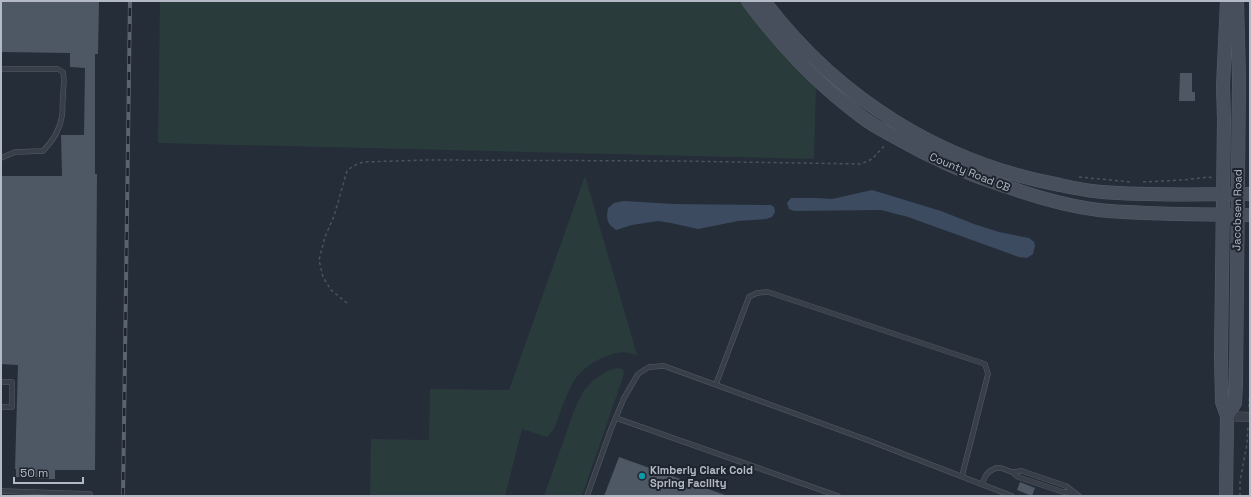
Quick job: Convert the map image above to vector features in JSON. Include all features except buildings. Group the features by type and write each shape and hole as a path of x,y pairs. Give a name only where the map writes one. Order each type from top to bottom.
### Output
{"main road":[{"name":"County Road CB","path":"748,1 784,45 808,71 862,117 923,153 955,167 984,179 1037,197 1098,210 1243,214"},
{"name":"County Road CB","path":"764,1 794,38 812,57 840,82 894,121 947,150 985,166 1038,181 1093,191 1132,194 1244,194"},
{"name":"Jacobsen Road","path":"1226,496 1226,416 1222,402 1224,180 1223,86 1227,1"},
{"name":"Jacobsen Road","path":"1226,416 1235,403 1244,194 1237,1"}],"street":[{"path":"1226,416 1249,417"}],"lane":[{"path":"1,69 58,69 63,72 65,80 60,124 50,144 43,151 15,152 1,158"},
{"path":"716,384 749,297 758,293 768,292 985,364 988,374 962,476"},
{"path":"587,496 624,398 638,374 649,367 664,366 716,384 1012,496"},
{"path":"1,382 12,382 12,407 1,407"},
{"path":"616,418 838,496"},
{"path":"982,484 986,475 996,468 1001,468 1026,480 1079,496"},
{"path":"1,491 90,494"}],"path":[{"path":"347,304 331,290 323,277 320,260 325,237 334,216 347,171 353,166 363,162 428,160 676,161 861,164 872,159 882,150 892,135"},
{"path":"1074,176 1132,182"},
{"path":"1138,182 1184,180 1209,177 1216,180 1224,180"},
{"path":"1240,496 1240,481 1247,444 1250,387"}],"shaded area":[{"path":"160,1 741,1 772,42 816,86 814,159 158,143"},
{"path":"585,176 637,355 623,352 611,354 585,368 570,388 555,426 547,437 522,429 505,496 370,496 371,439 429,440 430,389 509,390"},
{"path":"617,368 623,369 624,374 582,496 544,496 575,408 584,390 595,379 607,371"}],"water":[{"path":"872,190 941,211 999,232 1029,238 1034,242 1035,246 1033,254 1027,258 1019,257 908,217 881,210 794,211 789,209 787,203 791,198 832,199"},
{"path":"624,201 673,204 771,205 774,207 775,212 772,217 766,219 738,221 698,229 658,221 632,225 616,230 608,221 608,208 614,203"}],"railway":[{"path":"123,496 130,1"}],"place":[{"name":"Kimberly Clark Cold Spring Facility","path":"642,476"}]}
